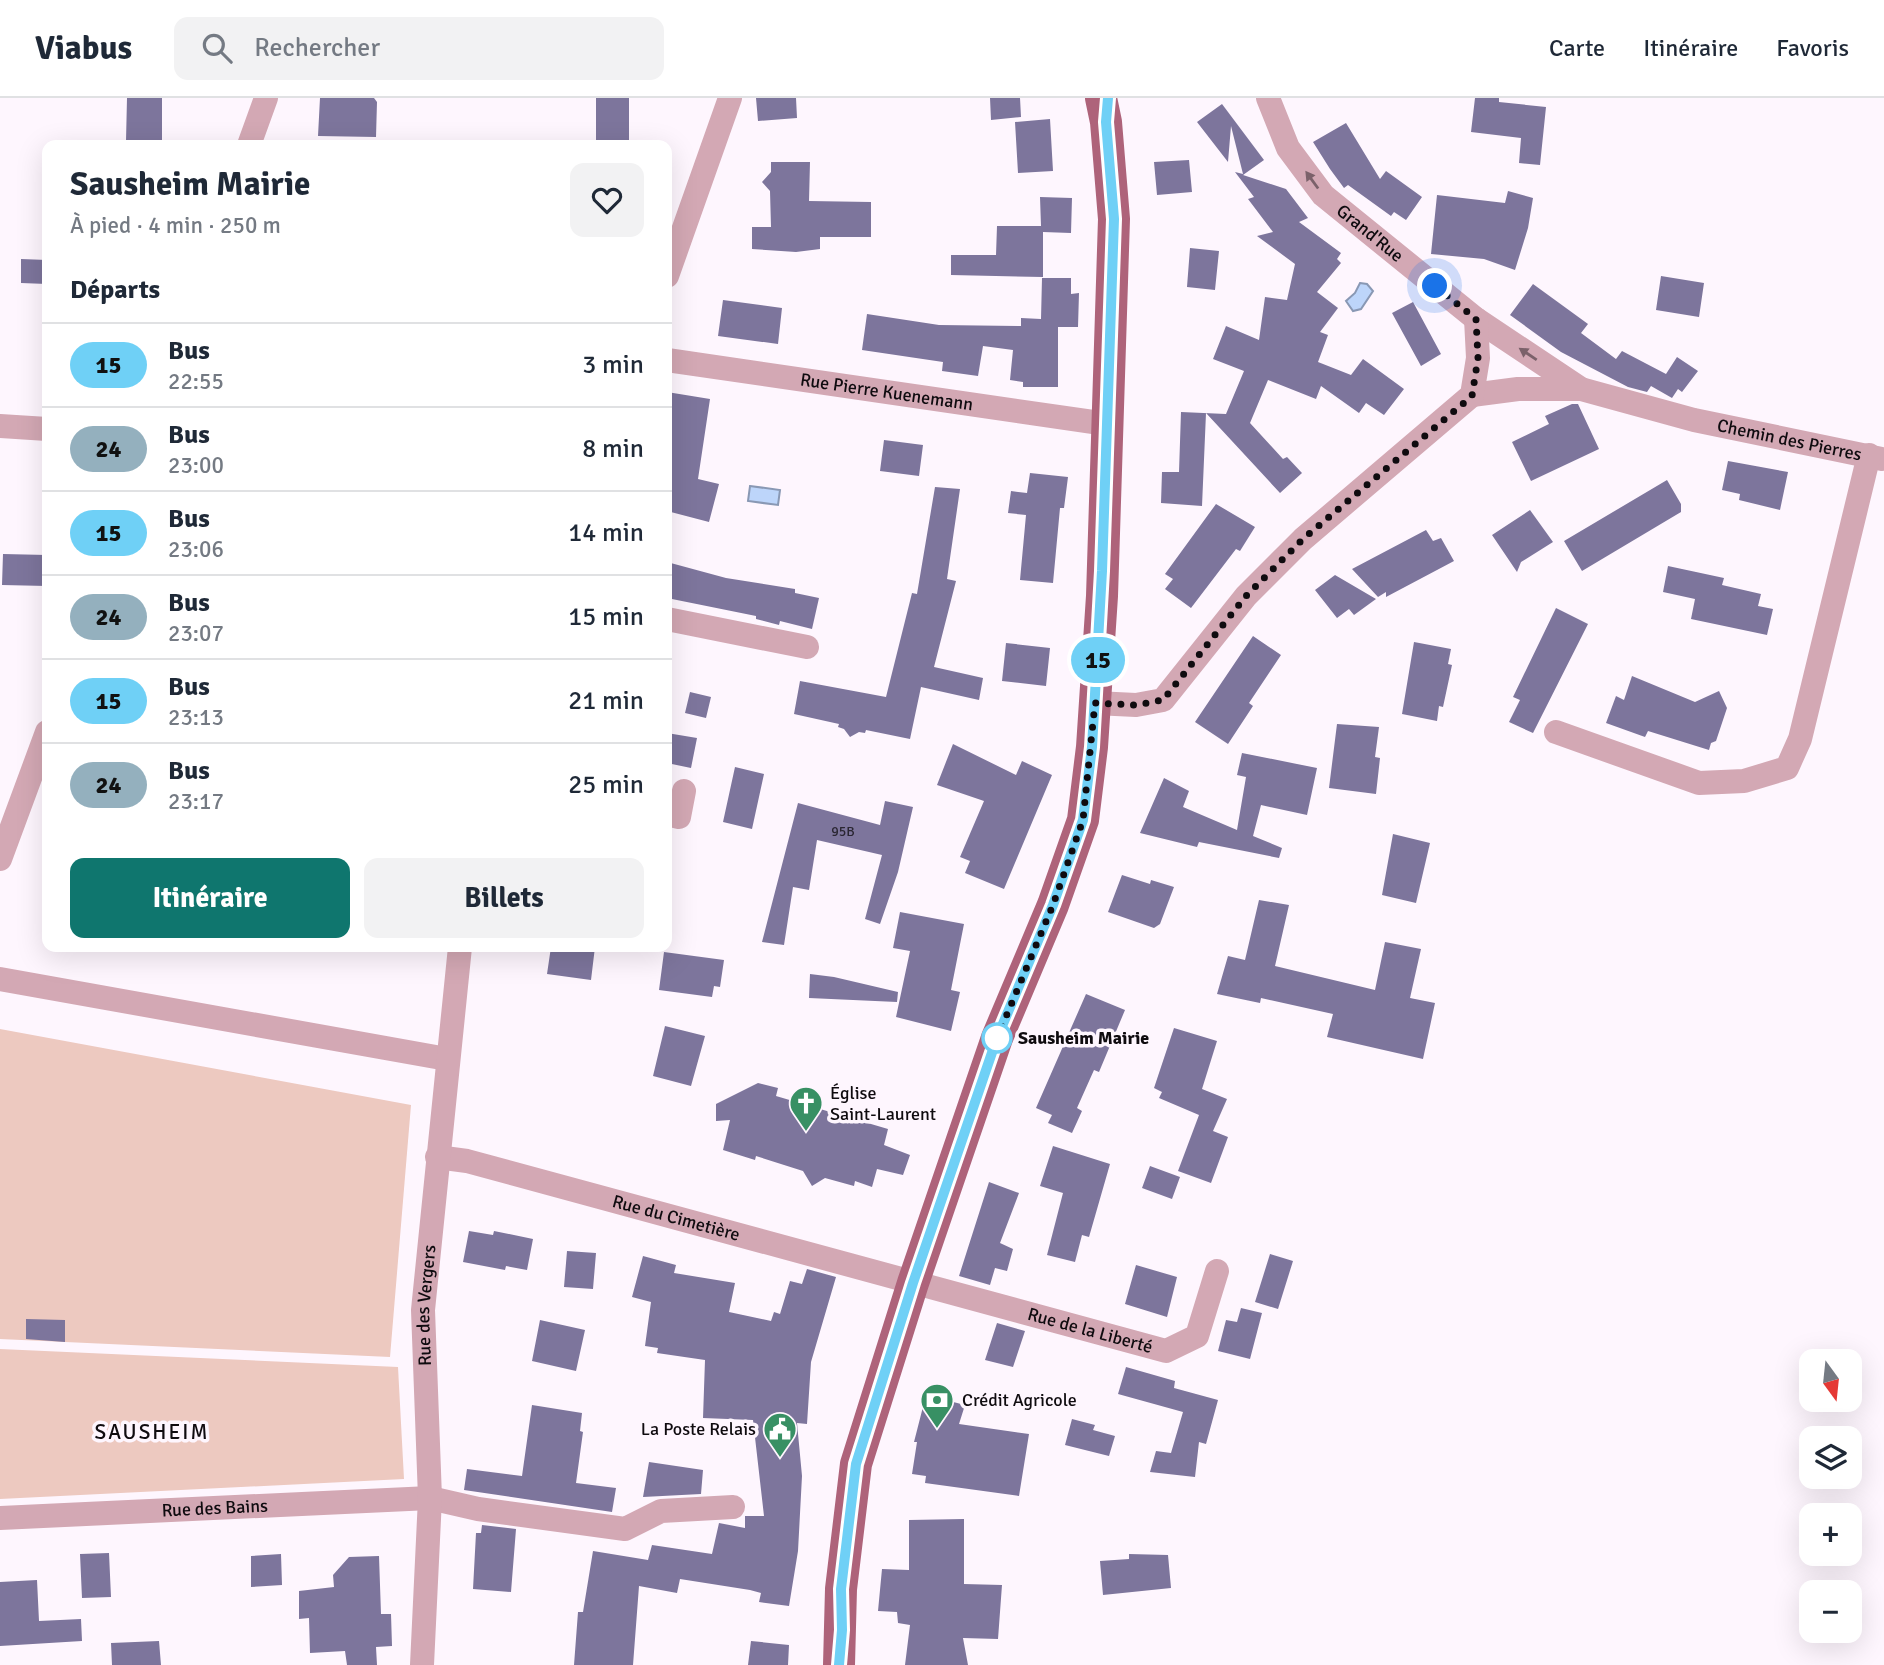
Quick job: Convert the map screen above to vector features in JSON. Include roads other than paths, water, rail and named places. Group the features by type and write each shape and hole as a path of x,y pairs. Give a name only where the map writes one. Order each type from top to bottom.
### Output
{"main road":[{"path":"839,1665 841,1589 856,1464 913,1283 997,1038 1053,905 1083,820 1095,703 1114,219 1105,106"},
{"path":"842,1630 859,1665"}],"street":[{"path":"251,140 266,98"},
{"path":"672,262 730,98"},
{"name":"Grand'Rue","path":"1268,98 1288,148 1322,195 1476,319 1581,389"},
{"path":"1472,396 1478,358 1476,319"},
{"name":"Rue Pierre Kuenemann","path":"672,361 1107,424"},
{"path":"1095,703 1136,705 1163,700 1246,596 1303,539 1472,396 1518,390 1581,389"},
{"name":"Chemin des Pierres","path":"1581,389 1694,420 1876,457"},
{"path":"0,426 42,429"},
{"path":"1556,732 1699,783 1744,781 1787,768 1800,739 1876,457"},
{"path":"672,620 807,647"},
{"path":"0,857 42,745"},
{"path":"672,815 679,817 684,790"},
{"name":"Rue des Vergers","path":"422,1665 430,1498 423,1310 459,952"},
{"path":"0,979 447,1059"},
{"name":"Rue du Cimetière","path":"437,1157 467,1161 913,1283"},
{"name":"Rue de la Liberté","path":"913,1283 1166,1351 1197,1336 1217,1271"},
{"name":"Rue des Bains","path":"0,1518 430,1498 478,1509 625,1529 661,1511 733,1507"}],"water":[{"path":"1360,283 1367,284 1373,291 1361,309 1353,311 1346,301 1355,293"},
{"path":"750,486 780,490 778,505 748,501"}],"place":[{"name":"Sausheim Mairie","path":"997,1038"},
{"name":"Église Saint-Laurent","path":"806,1133"},
{"name":"Crédit Agricole","path":"937,1430"},
{"name":"La Poste Relais","path":"780,1459"}],"district":[{"name":"SAUSHEIM","path":"152,1432"}]}
